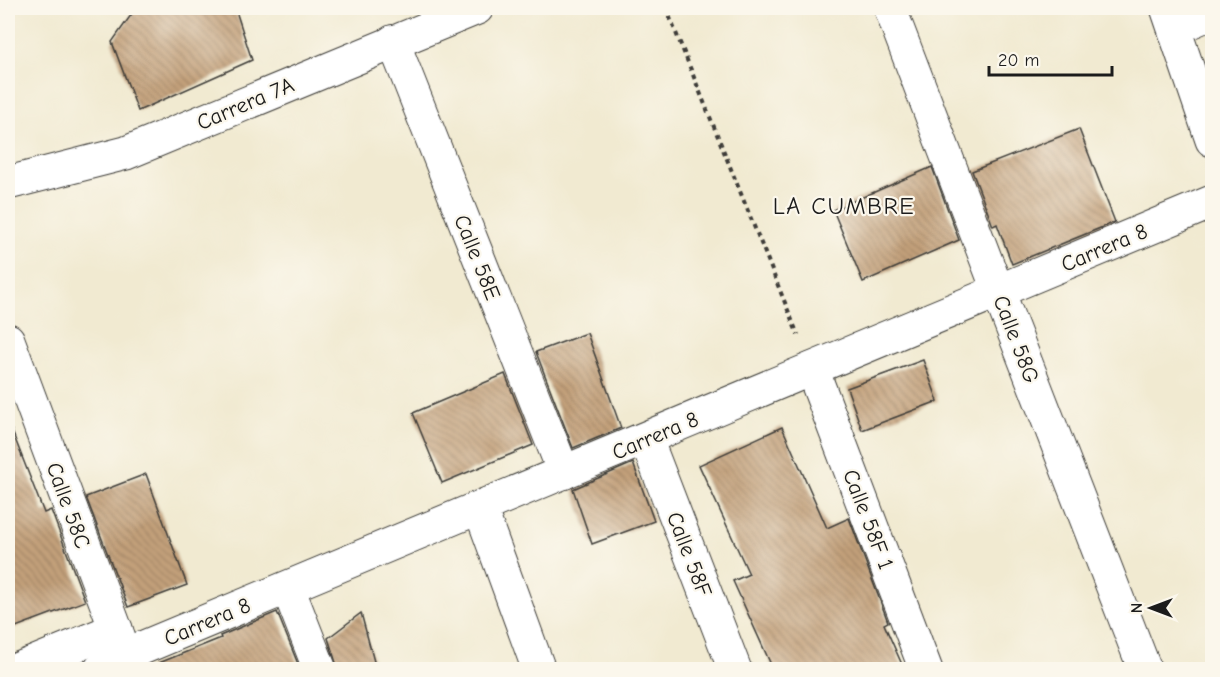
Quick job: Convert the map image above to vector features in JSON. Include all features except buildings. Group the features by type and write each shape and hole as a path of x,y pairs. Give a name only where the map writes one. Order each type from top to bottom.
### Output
{"street":[{"name":"Carrera 7A","path":"8,183 126,153 477,8"},
{"name":"Calle 58G","path":"890,8 1145,669"},
{"path":"1212,13 1171,18 1212,140"},
{"name":"Calle 58E","path":"393,41 564,473"},
{"name":"Carrera 8","path":"16,669 118,656 288,588 1212,202"},
{"name":"Calle 58C","path":"8,340 118,656"},
{"name":"Calle 58F 1","path":"812,369 926,669"},
{"name":"Calle 58F","path":"646,439 735,669"},
{"path":"480,508 539,669"},
{"path":"288,588 320,669"}],"path":[{"path":"666,8 812,369"}],"district":[{"name":"LA CUMBRE","path":"844,206"}]}
